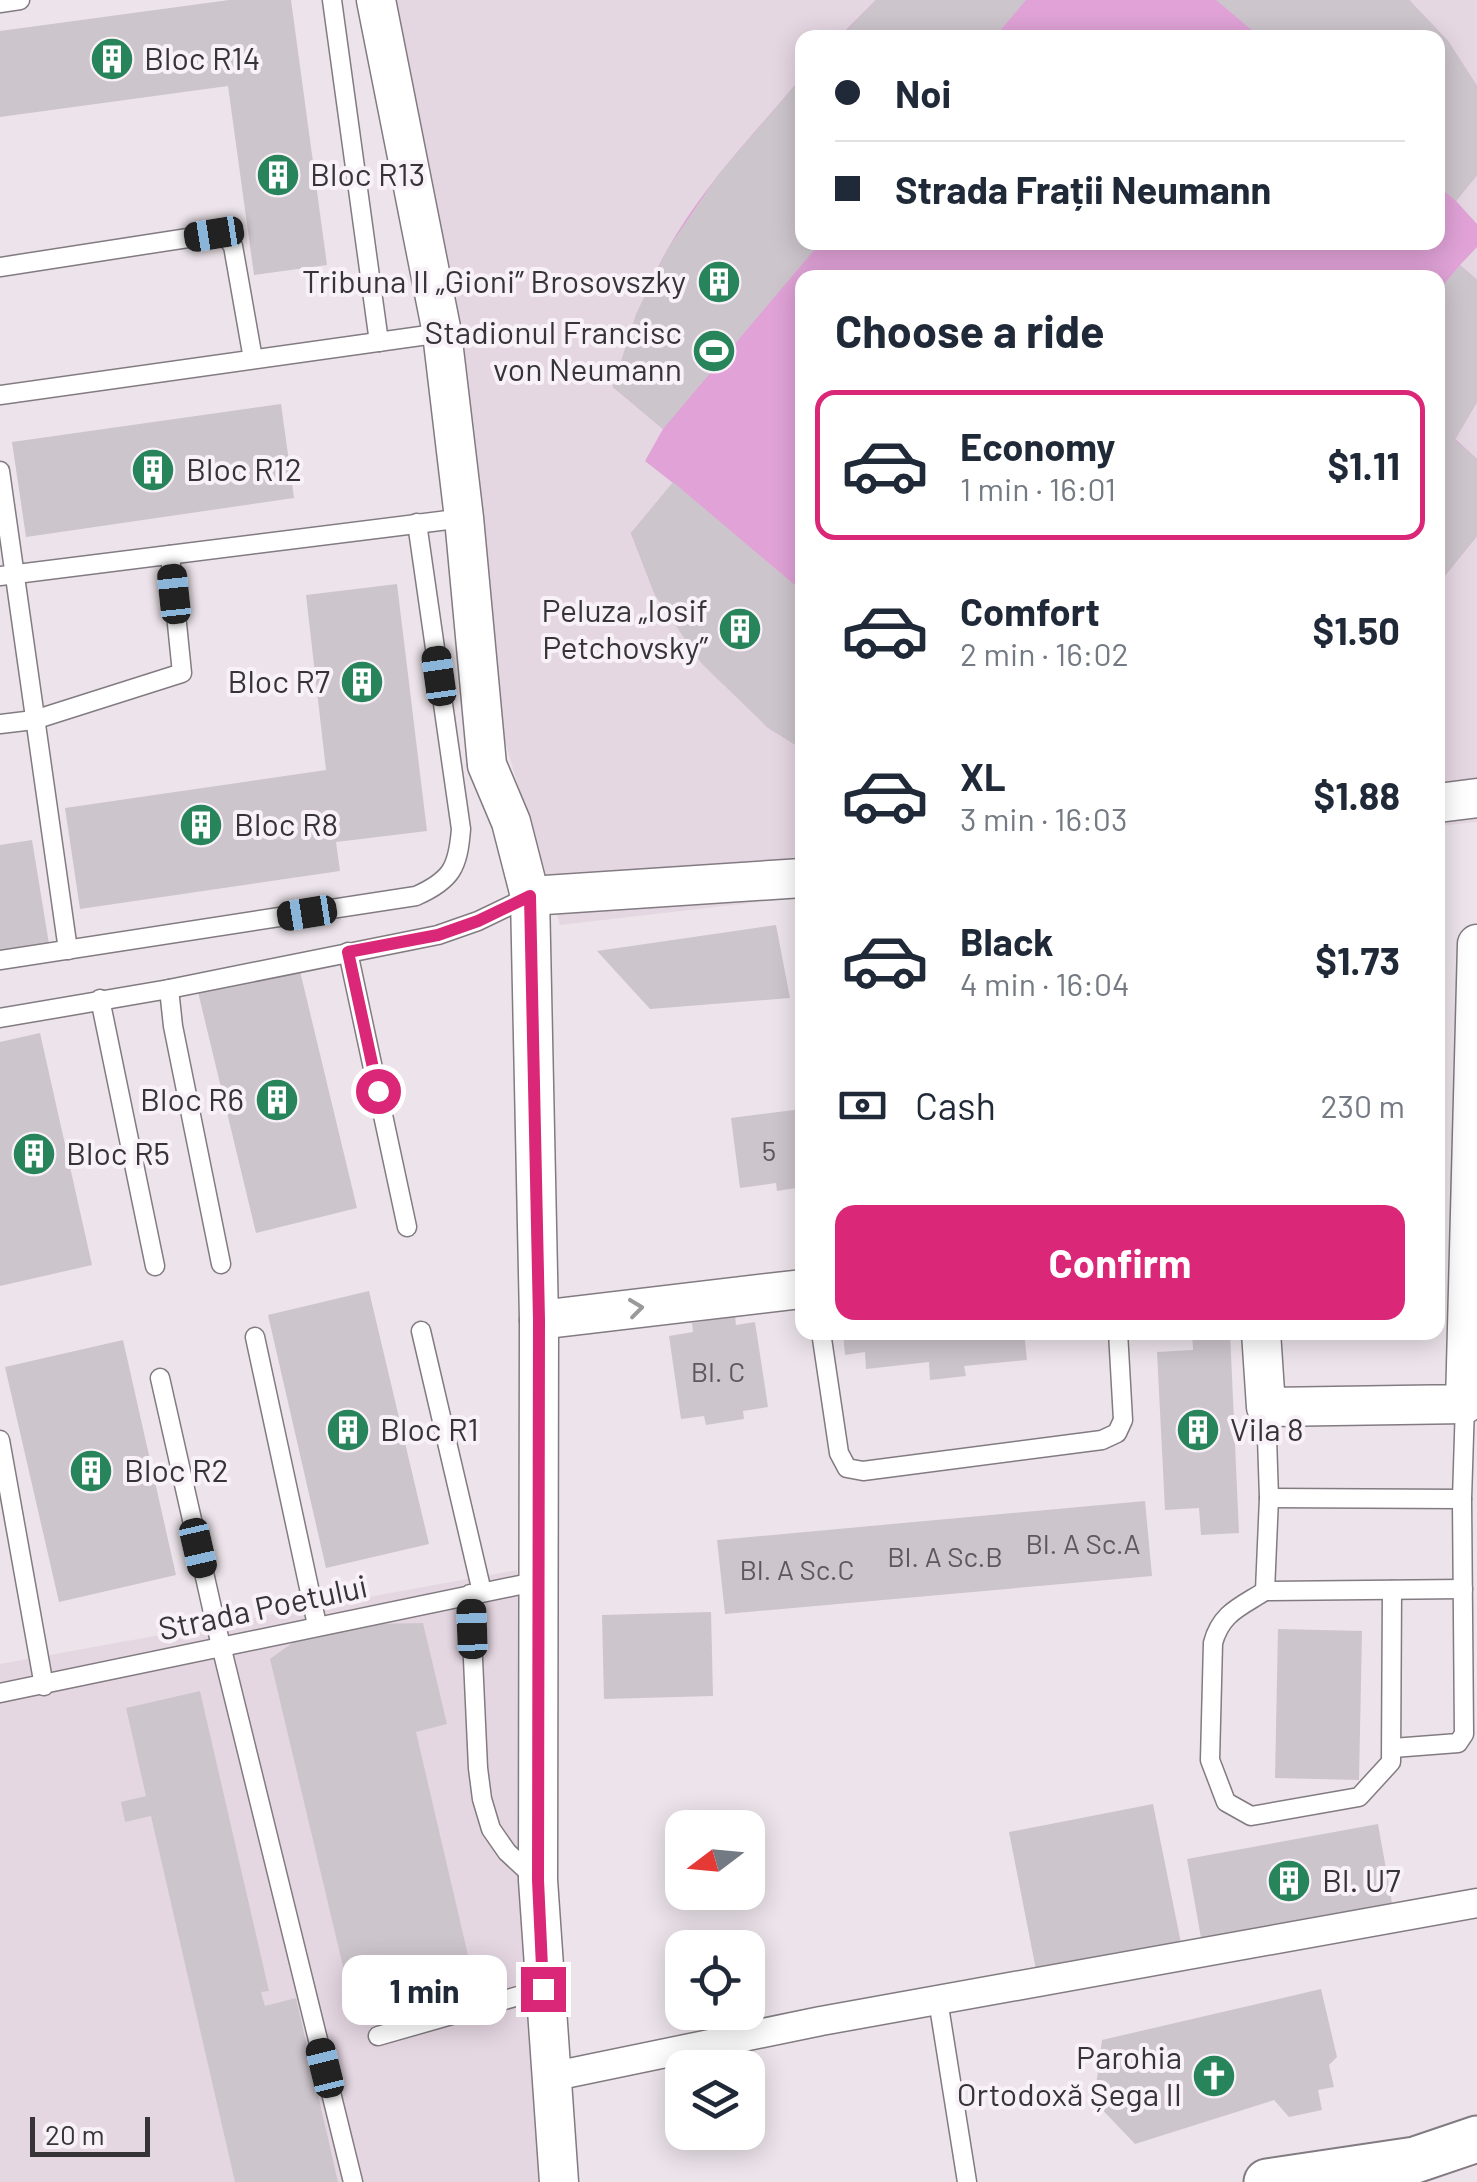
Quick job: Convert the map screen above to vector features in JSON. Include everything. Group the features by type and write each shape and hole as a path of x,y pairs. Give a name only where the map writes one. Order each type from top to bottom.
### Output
{"street":[{"path":"376,0 442,333 487,764 511,822 530,896 539,1320 538,1880 559,2182"},
{"path":"1445,802 1477,798"},
{"path":"530,896 795,878"},
{"path":"1261,1340 1266,1406 1465,1404 1477,944"},
{"path":"539,1320 795,1290"},
{"path":"550,2077 938,2000 1477,1903"},
{"path":"1394,2169 1477,2139"},
{"path":"1267,2182 1477,2162"}],"lane":[{"path":"0,3 20,0"},
{"path":"332,0 379,342"},
{"path":"0,267 214,234 225,236 233,246 253,359"},
{"path":"0,396 442,333"},
{"path":"0,471 7,575 34,720 68,950"},
{"path":"7,575 464,518"},
{"path":"0,960 416,896 449,876 458,857 461,829 417,524"},
{"path":"0,724 34,720 182,673 170,555"},
{"path":"0,1018 438,935 530,896"},
{"path":"348,952 407,1227"},
{"path":"169,989 221,1264"},
{"path":"100,999 156,1266"},
{"path":"422,1331 476,1593 478,1768 482,1799 491,1829 507,1852 538,1880"},
{"path":"255,1337 317,1626"},
{"path":"822,1340 838,1453 847,1468 862,1472 1102,1440 1117,1434 1123,1420 1118,1340"},
{"path":"160,1378 221,1648 353,2182"},
{"path":"1393,1748 1448,1746 1463,1738 1465,1404"},
{"path":"1265,1591 1269,1498 1266,1406"},
{"path":"0,1440 44,1686"},
{"path":"1269,1498 1462,1499"},
{"name":"Strada Poetului","path":"0,1693 539,1580"},
{"path":"1392,1590 1391,1762 1359,1797 1251,1816 1226,1802 1210,1760 1213,1644 1218,1625 1227,1615 1265,1591 1463,1589"},
{"path":"378,2036 543,1989"},
{"path":"938,2000 967,2182"}],"shaded area":[{"path":"393,0 1477,0 1477,822 1445,825 1445,270 795,270 795,898 560,925 485,675"},
{"name":"Stadionul Francisc von Neumann","path":"876,0 1409,0 1438,30 846,30"},
{"name":"Stadionul Francisc von Neumann","path":"1445,38 1477,86 1477,175 1456,201 1477,224 1477,247 1460,265 1477,280 1477,402 1455,439 1477,459 1477,536 1445,575 1445,270 795,270 795,745 767,727 655,595 631,533 673,483 645,461 663,429 613,387 636,318 666,252 730,161 795,85 795,250 1445,250"},
{"path":"517,1570 539,2182 0,2182 0,1664"}],"building":[{"path":"229,0 291,0 327,265 254,275 228,86 0,117 0,31"},
{"path":"876,0 1026,0 1001,30 847,30"},
{"path":"1216,0 1409,0 1438,30 1252,30"},
{"path":"1445,38 1477,86 1477,175 1456,201 1445,192"},
{"name":"Tribuna II „Gioni” Brosovszky","path":"795,85 795,250 814,250 663,429 613,387 636,314 667,250 718,175"},
{"path":"1460,265 1477,280 1477,402 1455,440 1477,459 1477,536 1445,575 1445,283"},
{"name":"Bloc R12","path":"281,404 294,498 26,537 12,442"},
{"name":"Peluza „Iosif Petchovsky”","path":"673,482 795,585 795,745 767,727 701,663 655,595 631,533"},
{"path":"397,584 427,831 336,842 340,871 80,909 65,808 326,770 306,595"},
{"path":"32,840 49,944 0,952 0,845"},
{"path":"776,925 790,998 650,1009 597,951"},
{"name":"Bloc R6","path":"299,967 357,1208 256,1233 198,992"},
{"name":"Bloc R5","path":"40,1033 92,1265 0,1286 0,1042"},
{"path":"795,1110 795,1188 777,1191 776,1183 740,1188 731,1118"},
{"name":"Bloc R1","path":"369,1291 429,1544 326,1568 268,1315"},
{"name":"Bl. C","path":"735,1316 736,1325 755,1322 768,1407 743,1411 744,1419 706,1425 704,1416 681,1419 669,1336 693,1332 692,1323"},
{"name":"Bloc R2","path":"123,1340 176,1575 59,1602 5,1367"},
{"path":"844,1340 1025,1340 1027,1360 964,1366 966,1376 930,1380 929,1362 866,1369 865,1352 845,1355"},
{"name":"Vila 8","path":"1192,1340 1230,1340 1239,1533 1201,1535 1199,1508 1165,1510 1157,1352 1193,1350"},
{"path":"1145,1501 1152,1576 725,1614 717,1540"},
{"path":"711,1612 713,1696 604,1699 602,1615"},
{"path":"423,1623 447,1724 416,1732 474,1981 390,2000 383,1970 346,1979 270,1659 317,1625"},
{"path":"1278,1629 1362,1631 1359,1780 1275,1778"},
{"path":"200,1691 269,1991 261,1992 265,2006 296,1998 338,2182 235,2182 151,1816 125,1822 121,1802 146,1796 126,1708"},
{"path":"1153,1804 1182,1948 1037,1975 1009,1832"},
{"name":"Bl. U7","path":"1378,1824 1392,1903 1201,1938 1187,1859"},
{"name":"Parohia Ortodoxă Șega II","path":"1321,1989 1337,2057 1329,2065 1334,2087 1318,2090 1322,2110 1289,2117 1274,2100 1135,2144 1094,2101 1102,2040"}],"place":[{"name":"Bloc R14","path":"112,59"},
{"name":"Bloc R13","path":"278,175"},
{"name":"Tribuna II „Gioni” Brosovszky","path":"719,282"},
{"name":"Stadionul Francisc von Neumann","path":"714,351"},
{"name":"Bloc R12","path":"153,470"},
{"name":"Peluza „Iosif Petchovsky”","path":"740,629"},
{"name":"Bloc R7","path":"362,682"},
{"name":"Bloc R8","path":"201,825"},
{"name":"Bloc R6","path":"277,1100"},
{"name":"Bloc R5","path":"34,1154"},
{"name":"Bloc R1","path":"348,1430"},
{"name":"Vila 8","path":"1198,1430"},
{"name":"Bloc R2","path":"91,1471"},
{"name":"Bl. U7","path":"1289,1881"},
{"name":"Parohia Ortodoxă Șega II","path":"1214,2076"}],"route":[{"path":"378,1091 348,952 438,935 530,896 539,1320 536,1712 543,1989"}]}
